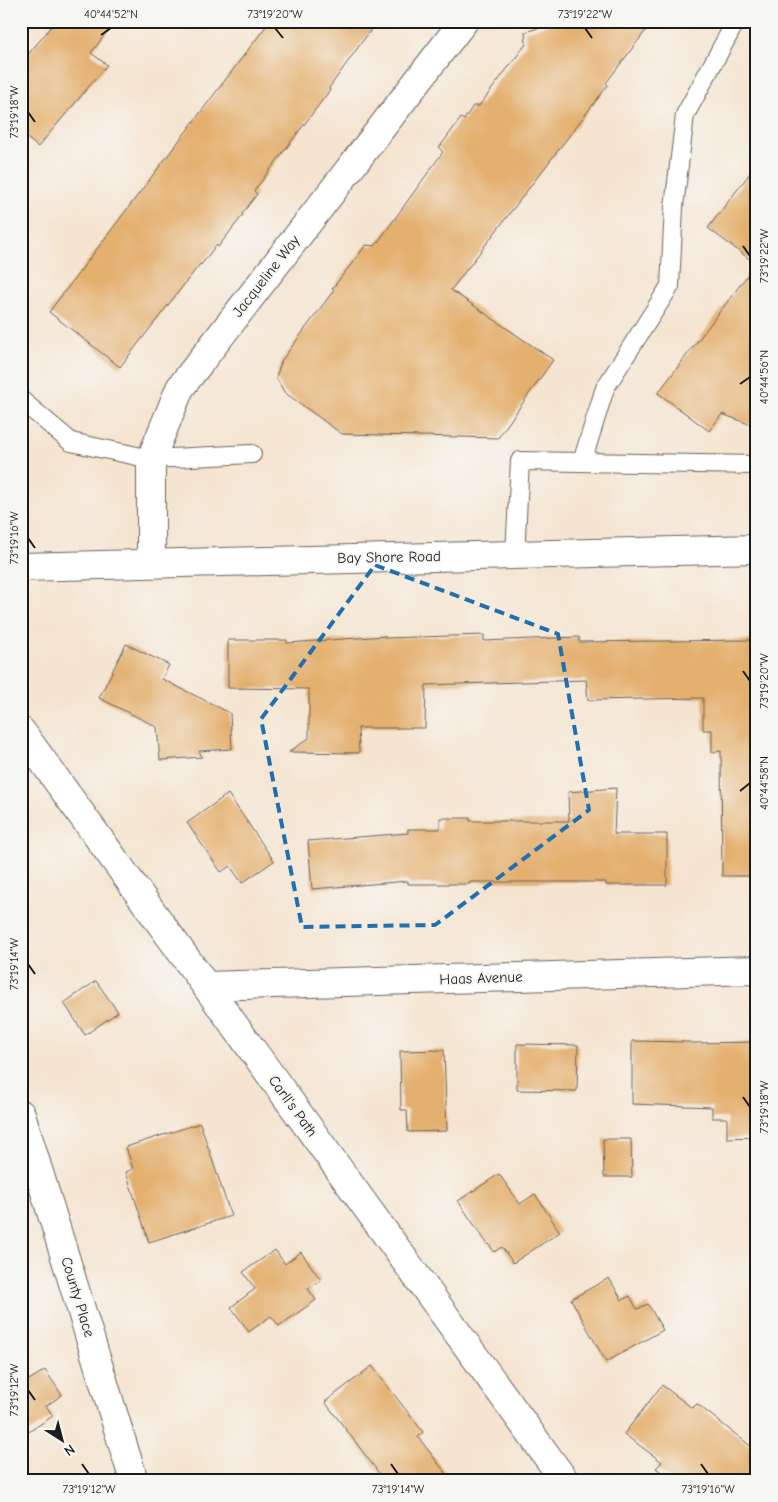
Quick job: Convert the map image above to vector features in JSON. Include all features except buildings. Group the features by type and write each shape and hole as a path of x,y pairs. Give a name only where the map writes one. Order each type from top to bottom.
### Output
{"street":[{"name":"Jacqueline Way","path":"151,563 152,459 180,388 464,21"},
{"name":"Bay Shore Road","path":"21,567 757,549"},
{"name":"Carll's Path","path":"21,731 565,1481"},
{"name":"Haas Avenue","path":"206,986 757,970"},
{"name":"County Place","path":"21,1114 134,1481"}],"lane":[{"path":"582,462 605,388 670,286 674,207 685,114 736,21"},
{"path":"21,400 72,442 152,459 252,454"},
{"path":"515,554 520,461 757,465"}],"highlighted area":[{"path":"375,565 558,634 589,810 435,925 302,927 261,719"}]}
